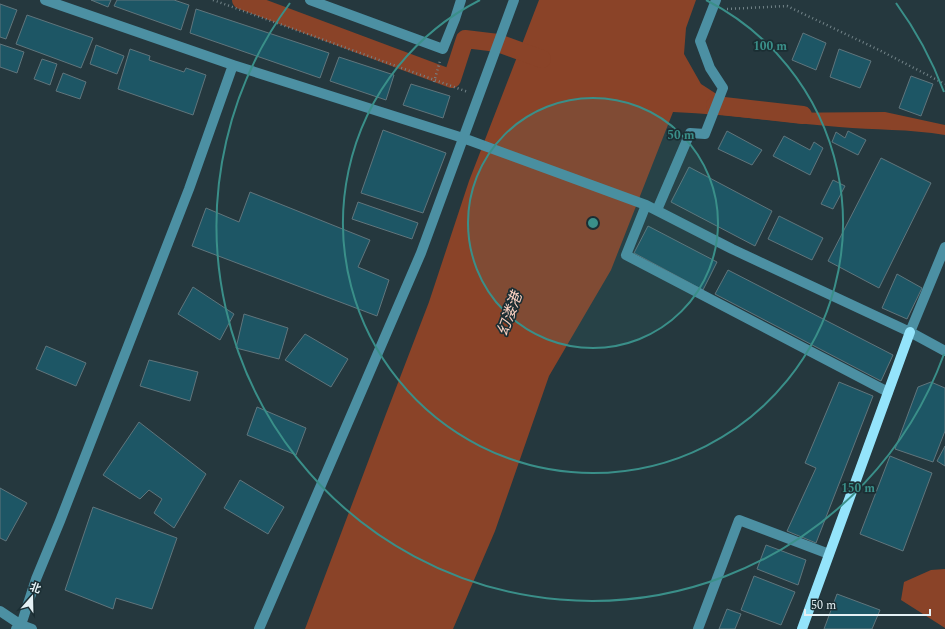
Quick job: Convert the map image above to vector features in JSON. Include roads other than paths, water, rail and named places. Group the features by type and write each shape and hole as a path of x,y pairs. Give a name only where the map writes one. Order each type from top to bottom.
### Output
{"main road":[{"path":"802,629 910,332"}],"street":[{"path":"45,0 233,65 479,143 646,204 732,249 910,332 945,351"},
{"path":"310,0 443,49 461,0"},
{"path":"259,629 422,253 514,0"},
{"path":"657,210 690,133 705,134 723,88 710,68 700,41 716,0"},
{"path":"18,627 189,190 233,65"},
{"path":"646,204 626,256 888,392"},
{"path":"910,332 945,247"},
{"path":"698,629 739,520 829,554"},
{"path":"0,611 18,627 32,629"}],"water":[{"name":"幻溇港","path":"539,0 696,0 686,28 684,54 701,84 746,113 885,112 945,125 945,135 673,112 611,270 549,376 495,531 453,629 305,629 429,302 469,181"},
{"path":"945,569 945,628 901,600 904,582 931,570"}],"waterway":[{"path":"241,0 452,79 465,39 498,43 542,59"},
{"path":"715,105 803,115"}]}
